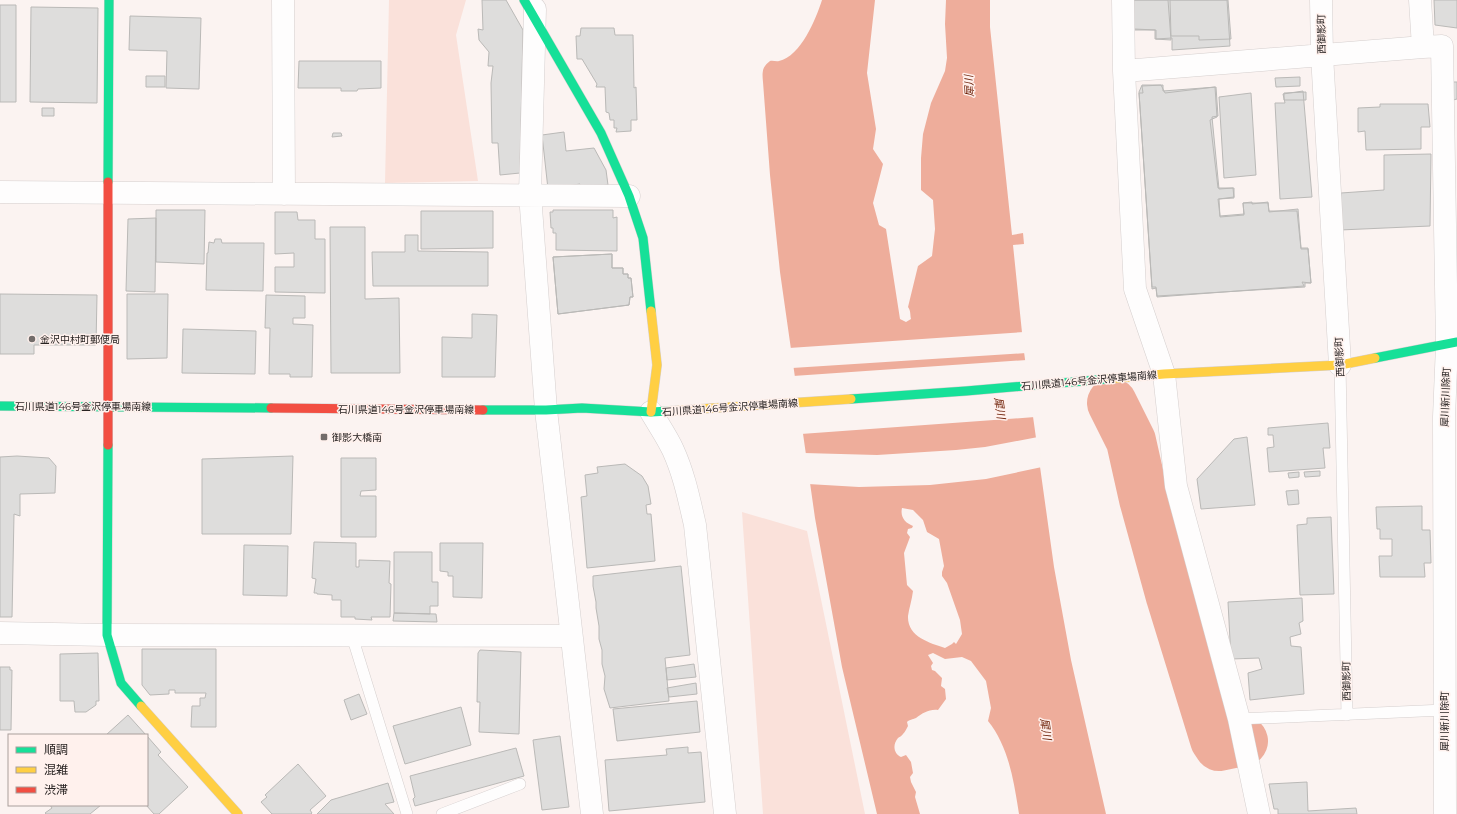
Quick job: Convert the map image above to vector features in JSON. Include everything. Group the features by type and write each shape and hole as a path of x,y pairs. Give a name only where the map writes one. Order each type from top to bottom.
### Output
{"main road":[{"path":"109,0 107,635 121,683 238,814"},
{"path":"524,0 535,10 601,133 629,196 643,238 656,365 651,412"},
{"name":"石川県道146号金沢停車場南線","path":"0,406 546,410 582,408 651,412 966,391 1164,374 1340,365 1452,344"}],"street":[{"path":"283,0 284,194"},
{"path":"1123,0 1124,70 1135,289 1164,374 1176,486 1239,719 1258,814"},
{"name":"西御影町","path":"1321,0 1322,55 1340,365"},
{"name":"犀川新川除町","path":"1420,0 1441,44 1452,344 1444,417 1445,814"},
{"path":"535,10 530,194 546,410 592,814"},
{"path":"1124,70 1322,55 1441,44"},
{"path":"0,192 530,194 629,196"},
{"path":"651,412 673,448 687,488 694,524 725,814"},
{"path":"0,633 107,635 571,636"}],"lane":[{"name":"西御影町","path":"1340,365 1347,715"},
{"path":"352,636 407,814"},
{"path":"1239,719 1444,710"},
{"path":"442,814 520,784"}],"shaded area":[{"path":"389,0 466,0 456,35 478,181 385,183"},
{"path":"742,512 807,531 865,814 763,814"}],"water":[{"path":"822,0 875,0 867,73 876,129 873,149 883,164 873,203 879,225 886,229 900,319 906,322 911,319 908,307 918,266 932,256 935,229 933,200 921,190 921,158 923,134 931,103 945,71 947,58 945,24 946,0 990,0 990,27 1012,235 1023,233 1024,244 1013,245 1024,352 1054,567 1071,660 1106,814 1019,814 1013,777 1006,753 988,721 991,708 986,681 971,661 962,657 945,659 933,653 928,655 933,663 931,666 932,670 942,678 941,686 945,689 946,699 938,710 926,712 907,722 907,728 903,735 898,738 894,746 895,752 899,756 901,757 906,755 911,762 913,773 910,777 916,792 915,797 920,814 877,814 842,667 815,518 780,272 770,175 763,78 763,70 767,63 770,61 778,61 787,58 801,45 812,26","holes":["902,508 913,510 923,520 927,532 939,539 944,566 942,576 947,583 960,620 962,634 956,644 954,642 945,648 920,638 911,629 909,623 908,616 913,591 907,585 904,553 910,537 907,533 908,529 912,528 913,526 904,519"]}],"pier":[{"path":"1024,332 1026,353 792,368 789,348"},
{"path":"1027,360 1035,417 801,434 793,376"},
{"path":"1038,437 1042,467 986,479 930,485 859,487 808,484 804,453 877,455 956,450 985,447"}],"building":[{"path":"482,0 506,0 523,30 520,173 500,175 498,143 492,143 491,83 493,66 488,66 489,52 479,40 478,29 483,30"},
{"path":"1132,0 1227,0 1230,46 1172,50 1172,38 1156,39 1156,30 1134,29"},
{"path":"1133,0 1168,0 1171,40 1155,39 1155,30 1134,30"},
{"path":"1170,0 1228,0 1231,39 1199,40 1199,36 1171,36"},
{"path":"1434,0 1457,0 1457,28 1435,25"},
{"path":"0,5 16,5 16,102 0,102"},
{"path":"31,7 98,8 97,103 30,102"},
{"path":"130,16 201,18 199,89 166,88 167,51 129,50"},
{"path":"581,28 614,28 615,35 633,35 634,88 636,87 637,120 631,120 631,131 616,132 617,128 614,128 614,120 610,120 609,113 606,112 605,87 596,87 597,84 582,59 577,59 576,36 580,36"},
{"path":"299,61 381,61 381,88 341,91 341,88 298,88"},
{"path":"146,76 165,76 165,87 146,87"},
{"path":"1300,77 1300,86 1276,87 1275,78"},
{"path":"1452,82 1457,82 1457,99 1453,100"},
{"path":"1142,85 1161,85 1165,93 1215,87 1217,117 1210,120 1218,188 1234,188 1234,197 1219,199 1220,217 1244,215 1243,203 1268,203 1269,211 1297,211 1301,249 1308,249 1311,283 1302,282 1304,286 1157,297 1156,287 1152,287 1139,92"},
{"path":"1163,85 1163,91 1216,87 1218,116 1212,117 1219,189 1233,188 1234,198 1218,199 1220,216 1244,214 1243,203 1252,202 1252,204 1268,202 1269,212 1298,209 1301,248 1308,248 1311,283 1305,283 1305,287 1157,296 1156,288 1152,289 1139,93 1143,93 1142,86"},
{"path":"1303,91 1312,197 1280,199 1275,103 1285,103 1283,94"},
{"path":"1306,92 1306,100 1284,100 1284,93"},
{"path":"1251,93 1256,175 1224,178 1219,97"},
{"path":"1380,104 1428,104 1430,127 1421,127 1421,149 1366,150 1365,131 1358,132 1358,108 1380,107"},
{"path":"42,108 54,108 54,116 42,116"},
{"path":"564,132 566,151 594,148 606,170 608,185 581,189 580,184 548,189 542,135"},
{"path":"333,133 341,133 342,136 332,137"},
{"path":"1431,154 1430,226 1340,230 1341,193 1384,190 1384,155"},
{"path":"156,210 205,210 204,264 156,262"},
{"path":"553,210 613,210 613,218 617,217 617,251 556,250 556,233 553,233 553,228 551,228 550,212 553,212"},
{"path":"421,211 493,211 493,248 421,249"},
{"path":"275,212 297,212 298,220 315,220 315,239 325,239 325,293 275,292 275,267 294,267 294,253 275,254"},
{"path":"156,218 155,292 126,291 128,219"},
{"path":"330,227 365,227 365,299 399,298 400,373 331,373"},
{"path":"405,235 418,235 418,251 488,252 488,286 373,286 372,252 405,252"},
{"path":"215,239 221,239 222,243 264,243 263,291 206,290 207,253 209,242 214,243"},
{"path":"612,254 612,268 623,268 623,274 628,274 628,278 631,278 633,297 630,297 629,305 558,314 553,257"},
{"path":"612,254 612,268 623,268 623,274 628,274 628,278 631,278 633,297 630,297 629,305 558,314 553,257"},
{"path":"0,294 97,295 96,345 34,345 34,354 0,354"},
{"path":"127,294 168,294 167,358 127,359"},
{"path":"266,295 305,296 305,318 293,318 293,324 313,325 312,377 290,377 290,374 269,374 270,328 265,328"},
{"path":"472,314 497,315 495,377 442,377 442,337 472,338"},
{"path":"183,329 256,331 255,374 182,373"},
{"path":"1328,423 1330,448 1323,448 1325,468 1269,472 1267,448 1274,447 1273,435 1268,435 1268,428"},
{"path":"1247,437 1255,505 1201,509 1197,479 1234,439"},
{"path":"17,456 49,458 56,466 55,493 20,494 20,516 14,514 12,617 0,617 0,457"},
{"path":"293,456 291,534 202,534 202,459"},
{"path":"341,458 376,458 376,490 361,491 360,496 376,496 376,537 341,537"},
{"path":"625,464 642,476 648,486 651,504 646,505 647,514 651,514 655,561 587,568 581,497 587,496 585,475 598,473 597,467"},
{"path":"1320,471 1320,476 1305,477 1304,472"},
{"path":"1299,472 1299,477 1289,478 1288,473"},
{"path":"1298,490 1299,504 1288,505 1286,491"},
{"path":"1422,506 1422,530 1430,530 1431,563 1424,563 1425,577 1380,577 1379,556 1392,556 1392,539 1380,539 1380,529 1377,529 1376,507"},
{"path":"1331,517 1334,594 1300,595 1297,525 1307,524 1307,518"},
{"path":"314,542 356,543 356,567 359,567 359,560 390,561 390,617 371,617 372,620 355,619 355,617 341,617 341,600 332,600 332,595 314,593 316,579 312,578"},
{"path":"440,543 483,543 482,598 453,597 453,576 448,576 448,572 440,571"},
{"path":"244,545 288,546 287,596 243,595"},
{"path":"394,552 432,552 432,582 438,582 438,606 430,606 430,614 394,613"},
{"path":"681,566 690,655 665,658 669,701 610,708 604,689 605,676 602,664 602,650 599,639 599,626 593,576"},
{"path":"1302,598 1303,621 1299,623 1301,634 1290,637 1291,646 1301,647 1304,694 1250,700 1248,673 1262,669 1259,658 1231,659 1228,602"},
{"path":"394,613 436,614 437,622 393,621"},
{"path":"142,649 216,649 216,727 191,727 192,706 200,706 200,698 205,698 206,693 175,693 175,690 169,690 169,694 150,695 142,685"},
{"path":"480,650 521,652 519,734 479,732 480,702 477,702 478,653"},
{"path":"98,653 99,701 96,701 96,705 86,712 75,712 74,701 60,701 60,654"},
{"path":"694,664 696,677 667,680 666,668"},
{"path":"0,667 10,667 10,670 12,670 11,730 0,730"},
{"path":"696,683 697,694 669,697 667,688"},
{"path":"359,694 367,714 351,720 344,700"},
{"path":"697,701 700,732 617,741 613,709"},
{"path":"461,707 471,745 405,764 393,726"},
{"path":"128,715 145,734 107,734"},
{"path":"560,736 569,807 542,810 533,740"},
{"path":"148,737 161,752 158,755 188,787 159,814 154,814 147,806"},
{"path":"688,747 688,753 701,752 705,802 609,811 605,760 667,755 666,749"},
{"path":"516,748 524,776 415,806 413,799 415,797 410,776"},
{"path":"298,764 326,796 310,810 312,813 311,814 272,814 261,802 267,797 265,795"},
{"path":"1307,782 1308,811 1356,808 1357,814 1278,814 1278,809 1274,809 1269,784"},
{"path":"388,783 394,802 385,804 394,814 317,814 331,800"},
{"path":"51,806 100,806 90,814 45,813 52,808"}],"waterway":[{"name":"犀川","path":"1112,403 1131,441 1144,499 1171,597 1215,740 1219,746 1243,741"}],"traffic: fast":[{"path":"108,182 109,0"},
{"path":"524,0 601,133 629,196 643,238 651,311"},
{"path":"1375,358 1457,342"},
{"path":"851,399 1108,379"},
{"path":"0,406 271,408"},
{"path":"483,410 546,410 582,408 651,412 669,411"},
{"path":"108,445 107,635 121,683 141,706"}],"traffic: slow":[{"path":"651,311 657,365 651,412"},
{"path":"1108,379 1164,374 1340,365 1375,358"},
{"path":"669,411 851,399"},
{"path":"141,706 238,814"}],"traffic: jam":[{"path":"108,182 108,445"},
{"path":"271,408 483,410"}],"place":[{"name":"金沢中村町郵便局","path":"32,339"},
{"name":"御影大橋南","path":"324,437"}]}
